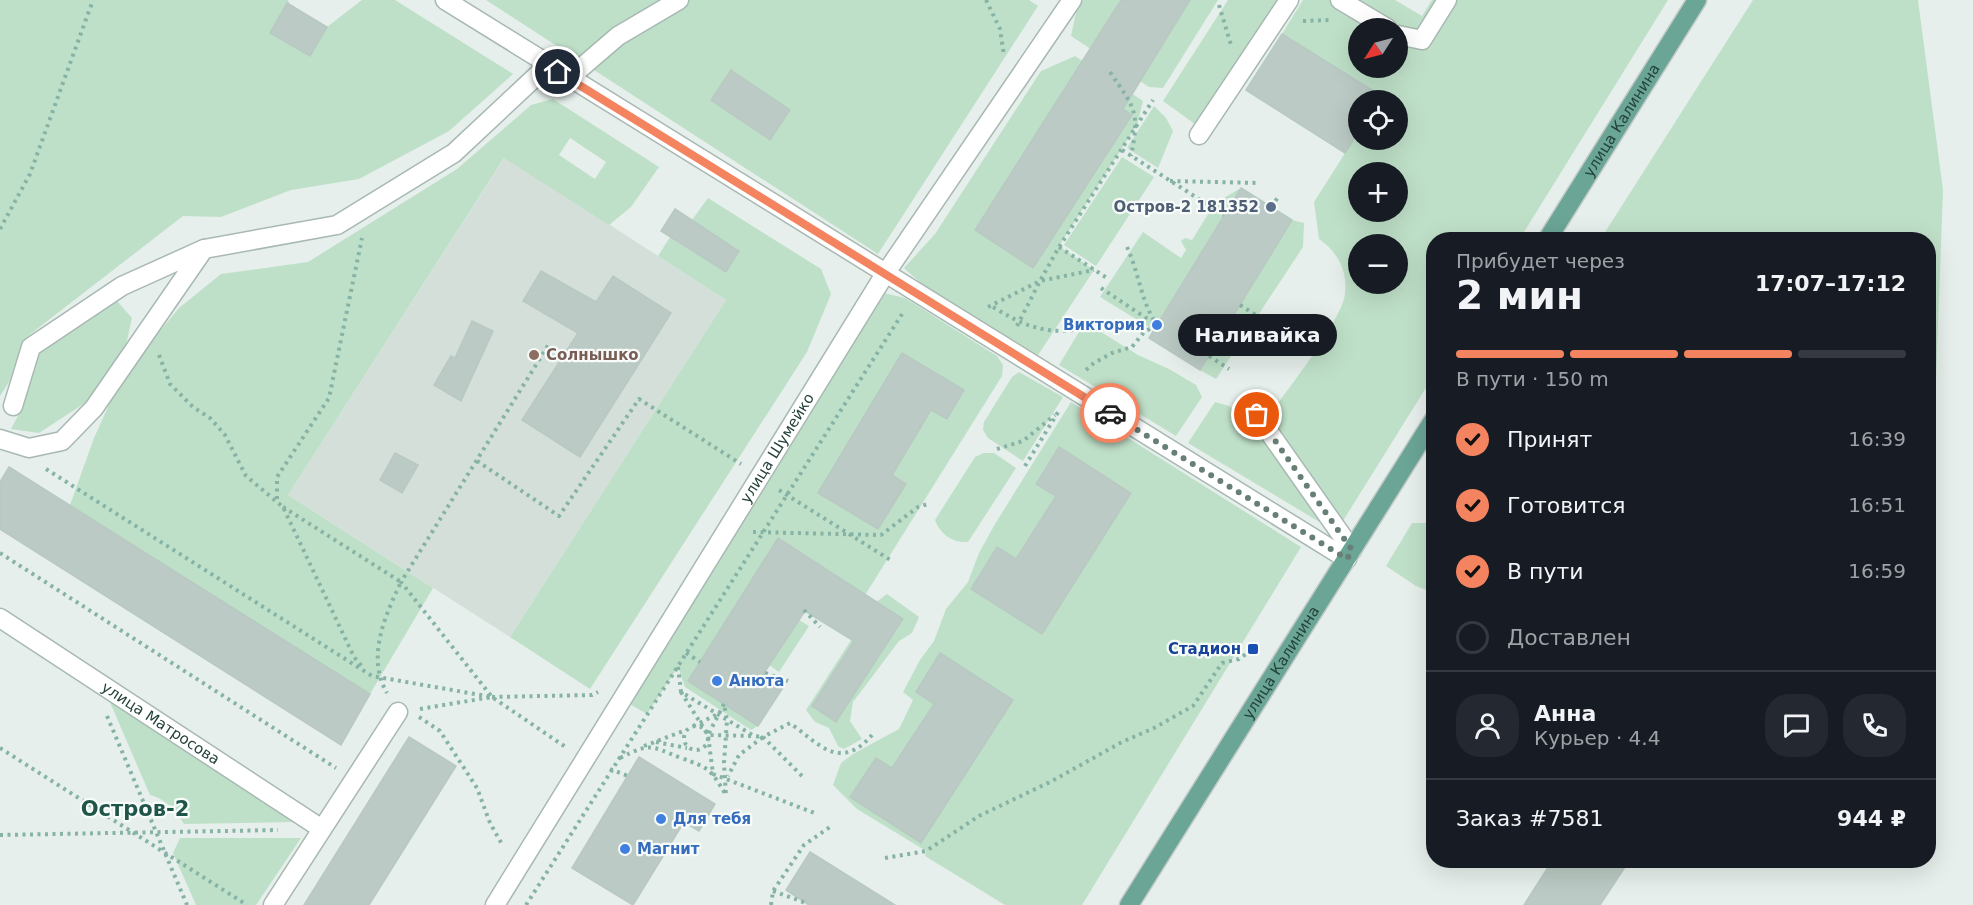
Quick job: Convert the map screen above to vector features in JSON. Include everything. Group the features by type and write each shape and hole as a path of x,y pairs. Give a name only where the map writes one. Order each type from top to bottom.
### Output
{"main road":[{"name":"улица Калинина","path":"1552,232 1697,0"},
{"name":"улица Калинина","path":"1129,905 1426,432"}],"street":[{"path":"445,0 547,66 1073,390 1350,554"},
{"path":"568,79 618,36 679,0"},
{"name":"улица Шумейко","path":"495,905 885,274 1072,0"},
{"path":"1199,135 1289,0"},
{"path":"1340,0 1369,18"},
{"path":"1408,37 1422,40 1447,0"},
{"path":"13,406 31,346 122,286 204,249 337,225 454,153 547,66"},
{"path":"0,439 29,448 62,441 94,408 204,249"},
{"path":"1257,415 1350,554"},
{"name":"улица Матросова","path":"0,618 322,829"},
{"path":"273,905 399,712"}],"path":[{"path":"0,229 30,174 93,0"},
{"path":"986,0 1000,29 1011,90"},
{"path":"1220,5 1239,74"},
{"path":"1274,22 1348,23"},
{"path":"1110,72 1135,109 1137,125 1131,156"},
{"path":"1006,348 1059,247 1153,100"},
{"path":"1122,150 1224,215"},
{"path":"1170,182 1259,183"},
{"path":"1271,207 1279,196"},
{"path":"277,500 277,477 329,398 369,205"},
{"path":"1059,247 1107,278"},
{"path":"1127,247 1137,268 1147,310 1157,325"},
{"path":"982,307 992,307 1040,281 1094,270"},
{"path":"1101,288 1157,325"},
{"path":"526,905 916,293"},
{"path":"1240,305 1262,319"},
{"path":"992,307 1034,329 1058,332 1073,330"},
{"path":"1025,466 1058,412 1094,363 1132,347 1144,332 1157,325"},
{"path":"149,328 170,384 193,407 210,418 225,435 246,476 283,507 354,657 367,672"},
{"path":"516,871 490,823 477,788 440,731 421,718 399,712 379,679 381,625 401,582 549,344"},
{"path":"1209,356 1230,369"},
{"path":"477,460 559,516 639,399 892,561"},
{"path":"997,449 1028,438 1058,412"},
{"path":"39,465 379,679 492,697 592,695 609,687 628,690"},
{"path":"764,530 881,535 918,507 928,504"},
{"path":"283,507 401,582 492,697"},
{"path":"0,553 355,779"},
{"path":"804,610 820,627"},
{"path":"885,858 926,851 980,816 1052,782 1122,742 1154,728 1193,706 1222,663 1239,659 1253,649"},
{"path":"686,653 700,662"},
{"path":"678,666 681,692 708,735 714,774 727,777 817,814"},
{"path":"765,673 788,681"},
{"path":"90,677 188,905"},
{"path":"681,692 754,736"},
{"path":"655,741 693,751 705,747 708,735 724,704"},
{"path":"640,748 686,730 699,721 718,714"},
{"path":"727,777 739,755 763,737 790,723 832,754 842,754 864,743 872,735"},
{"path":"692,726 702,727 708,735"},
{"path":"686,730 683,735 687,748"},
{"path":"708,735 763,737 802,776"},
{"path":"0,748 247,905"},
{"path":"604,767 628,776"},
{"path":"771,905 773,891 804,845 834,825"},
{"path":"0,835 322,829"},
{"path":"773,891 806,903"}],"shaded area":[{"name":"Солнышко","path":"505,157 726,300 510,637 288,495"}],"green space":[{"path":"0,0 288,0 310,56 327,27 362,0 395,0 513,74 449,131 359,179 291,190 221,217 183,216 24,339 9,382 0,396"},
{"path":"486,0 1029,0 1038,6 878,254","holes":["732,70 790,110 769,140 711,100"]},
{"path":"1083,0 1121,0 1093,45 1144,76 1190,0 1218,0 1163,88 1149,87 1071,36 1077,8"},
{"path":"1228,0 1280,0 1199,127 1163,101"},
{"path":"1303,0 1395,0 1422,16 1432,0 1668,0 1524,232 1426,232 1426,388 1336,532 1188,443 1215,402 1229,406 1261,434 1269,416 1334,321 1345,294 1345,277 1336,256 1319,239 1314,202 1348,148 1408,150 1408,90 1371,90 1352,78 1408,78 1408,18 1348,18 1348,76 1282,34"},
{"path":"1753,0 1918,0 1943,190 1936,380 1936,232 1605,232"},
{"path":"1075,56 1143,101 1137,125 1059,246 1094,270 1038,355 924,286 904,268 935,234 1041,71"},
{"path":"553,99 659,167 631,207 609,225 504,158 288,495 433,588 370,694 70,505 94,438 121,378 179,308 221,274 308,262 457,169 531,105","holes":["570,138 606,162 595,179 559,155"]},
{"path":"1154,106 1166,118 1173,131 1158,168 1127,148"},
{"path":"1122,157 1154,177 1096,266 1064,245"},
{"path":"1241,188 1154,330 1100,297 1143,232 1181,258 1186,250 1181,241 1185,238 1192,240 1215,203"},
{"path":"708,198 821,269 831,294 807,352 590,689 510,637 726,300 658,256 670,237 726,272 739,250 692,220"},
{"path":"1292,220 1304,223 1303,247 1216,379 1200,370"},
{"path":"884,293 905,298 997,356 1003,365 1002,376 842,632 823,622 847,582 779,538 688,681 758,726 751,730 685,687 678,667 647,714 626,702","holes":["903,353 964,391 947,419 932,410 892,475 906,484 878,529 818,493"]},
{"path":"117,301 132,318 126,345 85,403 39,433 11,429 23,406 39,354"},
{"path":"1085,322 1138,355 1169,369 1196,385 1202,397 1176,436 1059,365"},
{"path":"1019,372 1063,397 1023,461 988,438 983,430 984,422 1012,377"},
{"path":"1071,402 1301,547 1082,905 1005,905 925,856 926,851 857,809 833,785 841,763 899,729 913,700 903,692 920,660 934,641 946,609 968,582 979,553","holes":["1059,447 1131,492 1042,633 971,589 997,547 1016,559 1056,496 1036,483","940,653 1012,699 921,842 850,797 876,758 892,768 934,704 916,692"]},
{"path":"984,453 994,453 1016,468 968,542 957,541 943,533 935,520 975,457"},
{"path":"1412,523 1426,523 1426,590 1386,566"},
{"path":"887,594 919,617 912,633 899,641 853,702 850,721 862,739 844,749 838,746 829,728 815,722 806,710 875,603","holes":["879,604 903,620 836,722 812,706"]},
{"path":"799,620 809,626 779,672 769,665"},
{"path":"109,700 293,822 184,824 170,806 150,795"},
{"path":"180,838 301,838 256,905 196,905 173,853"}],"building":[{"path":"1121,0 1190,0 1123,109 1132,115 1033,268 975,230"},
{"path":"287,3 327,27 310,56 270,33"},
{"path":"1282,34 1348,75 1348,78 1353,78 1372,90 1348,90 1348,148 1345,153 1246,90"},
{"path":"731,70 790,110 770,140 711,100"},
{"path":"1241,188 1292,220 1200,370 1149,338"},
{"path":"675,209 739,251 726,272 661,231"},
{"path":"541,271 596,302 613,276 671,313 580,457 522,420 578,333 523,301"},
{"path":"472,321 493,331 461,401 434,385 451,356 455,358"},
{"path":"902,353 964,390 947,419 931,410 892,475 906,484 878,529 818,493"},
{"path":"1059,447 1131,493 1042,634 971,589 997,547 1016,559 1056,496 1036,484"},
{"path":"395,453 418,465 402,493 380,480"},
{"path":"9,467 370,694 341,745 0,529 0,482"},
{"path":"778,538 903,619 836,722 812,706 854,641 805,611 764,673 784,686 758,726 688,681"},
{"path":"940,653 1013,700 921,843 850,797 876,758 892,768 934,704 916,692"},
{"path":"409,737 456,766 369,905 304,905"},
{"name":"Магнит","path":"639,757 715,804 699,831 684,822 633,905 572,868"},
{"path":"810,852 895,905 809,905 786,890"},
{"path":"1548,868 1624,868 1600,905 1524,905"}],"way so far":[{"path":"1110,413 1347,559 1352,550 1257,415"}],"place":[{"name":"Остров-2 181352","path":"1271,207"},
{"name":"Виктория","path":"1157,325"},
{"name":"Солнышко","path":"534,355"},
{"name":"Наливайка","path":"1257,415"},
{"name":"Стадион","path":"1253,649"},
{"name":"Анюта","path":"717,681"},
{"name":"Для тебя","path":"661,819"},
{"name":"Магнит","path":"625,849"}],"district":[{"name":"Остров-2","path":"135,809"}],"route":[{"path":"558,72 1110,413"}]}
